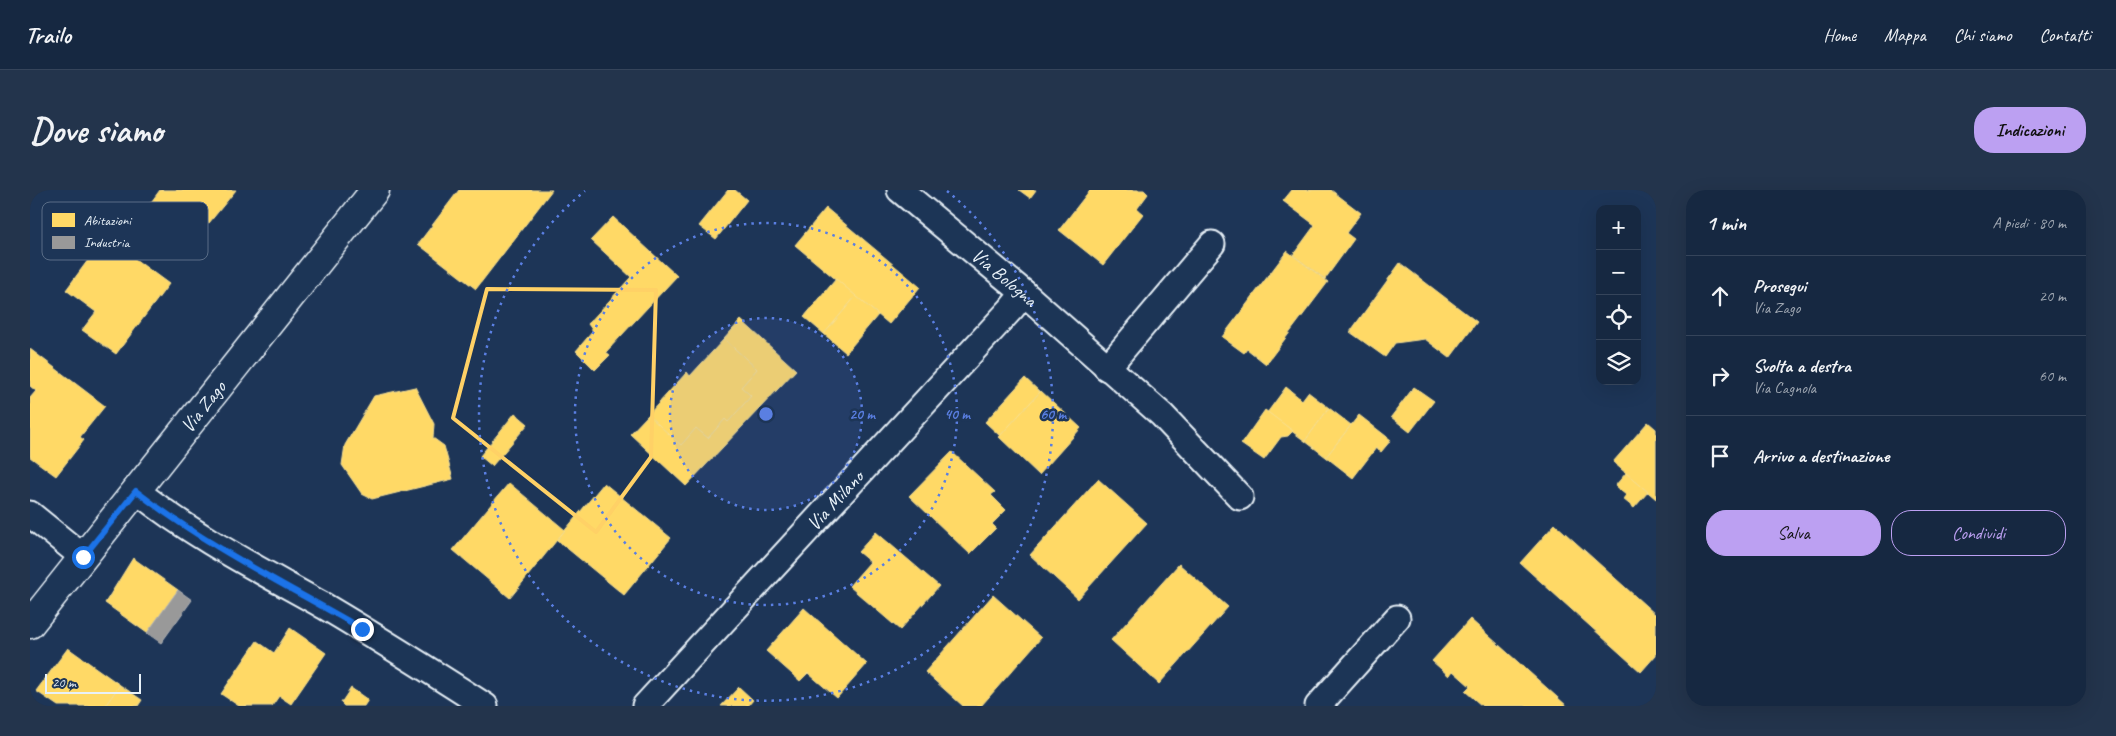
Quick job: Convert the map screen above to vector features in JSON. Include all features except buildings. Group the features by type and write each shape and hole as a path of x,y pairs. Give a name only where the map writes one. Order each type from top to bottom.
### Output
{"street":[{"name":"Via Zago","path":"30,624 375,190"},
{"name":"Via Bologna","path":"900,190 1024,293 1162,415 1240,497"},
{"path":"1107,368 1212,244"},
{"name":"Via Milano","path":"645,706 1012,309 1024,293"},
{"path":"136,491 166,515 242,561 362,629 485,706"},
{"path":"30,514 83,557"},
{"path":"1318,706 1397,618"}],"highlighted area":[{"path":"487,289 656,290 651,457 596,532 453,418"}],"route":[{"path":"83,557 136,491 166,515 242,561 362,629"}]}
